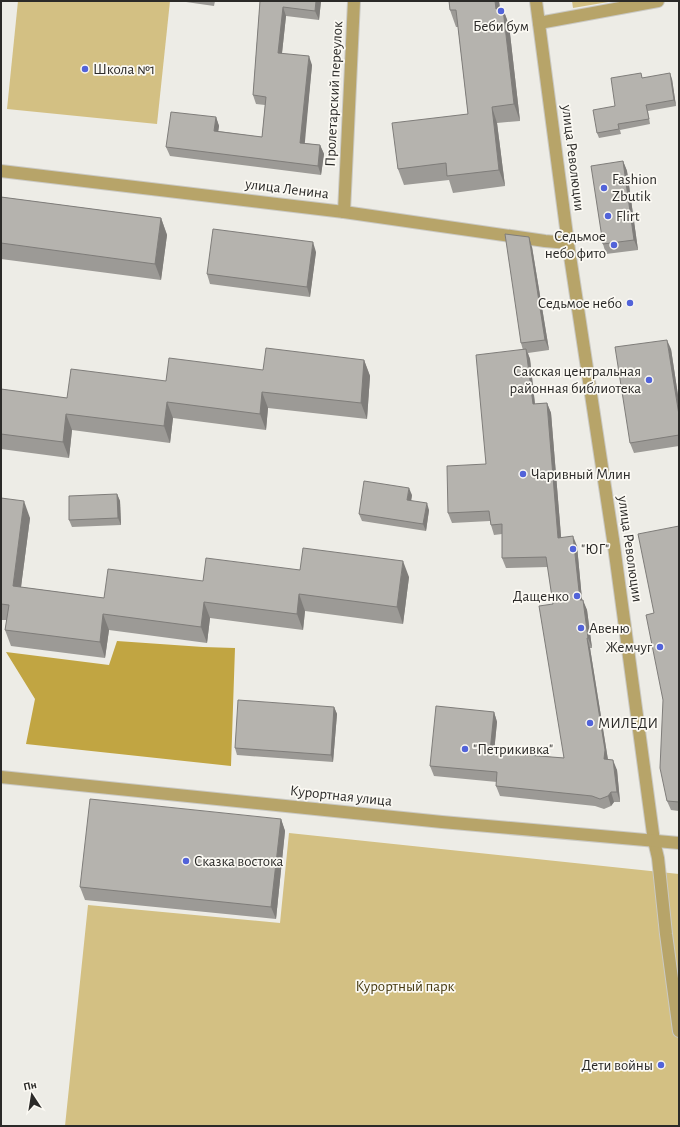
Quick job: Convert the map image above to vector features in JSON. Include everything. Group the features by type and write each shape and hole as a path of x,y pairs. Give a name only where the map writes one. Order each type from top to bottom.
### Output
{"street":[{"name":"Пролетарский переулок","path":"344,212 354,1"},
{"name":"улица Революции","path":"536,1 568,243 614,546 654,841 658,858 679,1031"},
{"path":"539,23 623,4 658,1"},
{"name":"улица Ленина","path":"1,170 344,212 568,243"},
{"name":"Курортная улица","path":"1,777 442,822 679,842"}],"green space":[{"name":"Школа №1","path":"18,1 170,1 157,124 7,109"},
{"path":"572,1 614,1 573,8"},
{"name":"Курортный парк","path":"289,833 679,874 679,1126 65,1126 88,905 280,923"}],"shaded area":[{"path":"117,641 235,648 231,766 26,744 35,699 6,652 109,665"}],"building":[{"path":"260,1 316,1 315,11 283,7 278,53 309,56 300,143 320,145 318,166 166,147 171,112 216,117 214,131 262,137 266,97 253,95"},
{"path":"449,1 495,1 496,9 503,9 514,104 492,107 499,170 447,176 446,163 398,169 392,123 468,114 456,10 450,10"},
{"path":"641,73 642,78 670,73 674,100 646,105 649,119 618,124 619,129 597,133 593,110 615,106 611,78"},
{"path":"623,161 634,240 603,244 591,166"},
{"path":"1,197 161,218 155,264 1,243"},
{"path":"213,229 313,242 307,287 207,274"},
{"path":"505,234 529,237 545,340 521,343"},
{"name":"Сакская центральная районная библиотека","path":"667,340 679,415 679,435 630,443 615,347"},
{"path":"266,348 364,360 361,403 262,392 260,414 167,402 164,426 66,414 63,442 1,434 1,389 67,398 71,369 166,381 169,358 263,370"},
{"path":"526,349 533,404 547,403 558,538 573,536 580,600 583,600 587,638 605,750 604,759 613,760 617,792 611,792 608,796 600,799 592,796 496,786 497,772 430,766 436,706 494,712 490,752 564,758 539,606 553,604 546,557 502,558 502,524 491,525 489,511 448,513 447,466 486,464 476,355"},
{"path":"364,481 409,488 407,500 427,503 423,524 359,514"},
{"path":"117,494 118,518 69,520 69,496"},
{"path":"1,498 24,501 13,586 104,598 108,569 203,581 206,558 300,570 303,548 403,561 397,607 299,594 297,614 204,602 201,627 103,614 100,642 5,630 9,605 1,604"},
{"path":"679,526 679,802 667,801 660,768 663,700 646,615 654,613 638,534"},
{"path":"238,700 334,707 331,755 235,748"},
{"path":"90,799 281,819 271,907 80,887"}],"place":[{"name":"Беби бум","path":"501,11"},
{"name":"Школа №1","path":"85,69"},
{"name":"Fashion Zbutik","path":"604,188"},
{"name":"Flirt","path":"608,216"},
{"name":"Седьмое небо фито","path":"614,245"},
{"name":"Седьмое небо","path":"630,303"},
{"name":"Сакская центральная районная библиотека","path":"649,380"},
{"name":"Чаривный Млин","path":"523,474"},
{"name":"\"ЮГ\"","path":"573,549"},
{"name":"Дащенко","path":"577,596"},
{"name":"Авеню","path":"581,628"},
{"name":"Жемчуг","path":"660,647"},
{"name":"МИЛЕДИ","path":"590,723"},
{"name":"\"Петрикивка\"","path":"465,749"},
{"name":"Сказка востока","path":"186,861"},
{"name":"Дети войны","path":"661,1065"}]}
